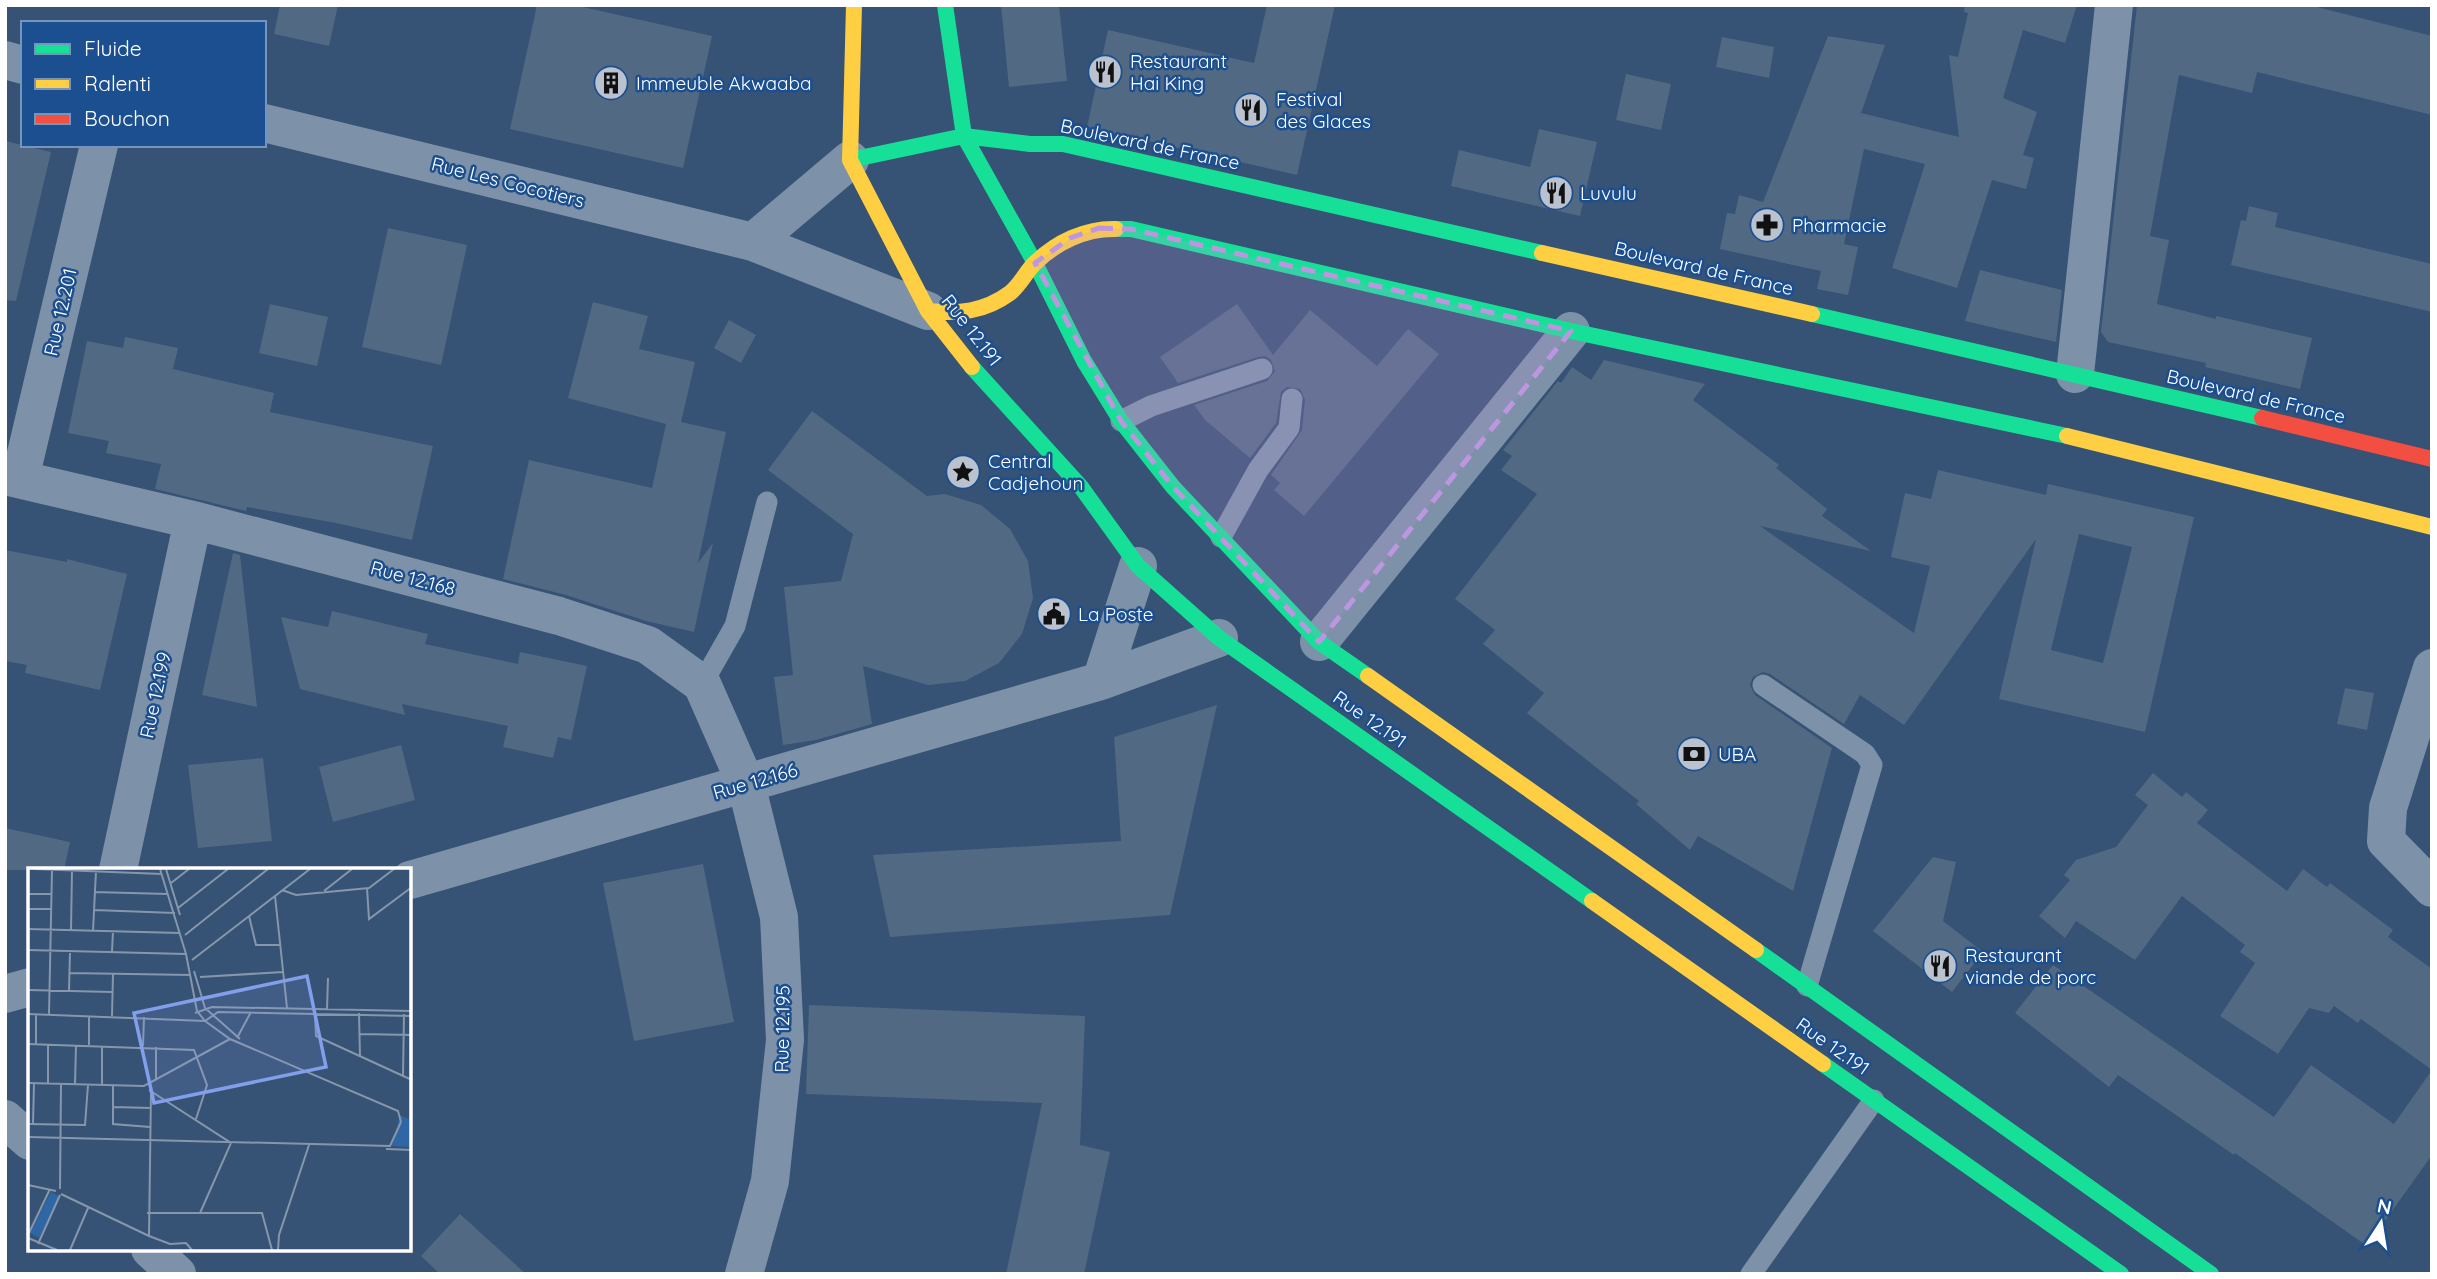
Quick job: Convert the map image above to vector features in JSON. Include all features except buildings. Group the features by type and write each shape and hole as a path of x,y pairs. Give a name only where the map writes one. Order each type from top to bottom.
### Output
{"main road":[{"name":"Rue 12.191","path":"854,5 850,160 928,311 960,353 1081,487 1138,566 1219,638 2121,1274"},
{"path":"946,5 964,136"},
{"name":"Rue 12.191","path":"964,136 1035,263 1084,361 1121,421 1173,487 1319,642 2211,1274"},
{"name":"Boulevard de France","path":"850,160 964,136 1030,144 1063,144 2075,374 2432,459"},
{"path":"928,311 955,314 982,308 1012,292 1035,263 1070,238 1099,228 1131,229 1571,331 2068,436 2432,527"}],"street":[{"path":"2075,374 2114,5"},
{"name":"Rue Les Cocotiers","path":"266,123 753,242 928,311"},
{"name":"Rue 12.201","path":"13,478 98,147"},
{"path":"753,242 850,160"},
{"path":"1319,642 1571,331"},
{"name":"Rue 12.168","path":"13,478 193,520 559,616 648,645 702,684"},
{"name":"Rue 12.199","path":"118,868 193,520"},
{"path":"1101,681 1138,566"},
{"name":"Rue 12.166","path":"411,880 1101,681 1219,638"},
{"path":"2432,668 2388,808 2386,841 2432,888"},
{"path":"702,684 746,784"},
{"name":"Rue 12.195","path":"744,1274 770,1181 785,1040 779,917 746,784"},
{"path":"5,994 28,988"},
{"path":"5,1119 28,1139"},
{"path":"152,1251 177,1274"}],"lane":[{"path":"1121,421 1151,406 1262,369"},
{"path":"1221,537 1258,470 1289,428 1292,400"},
{"path":"702,684 735,626 767,502"},
{"path":"1763,685 1856,747 1872,765 1807,986"},
{"path":"1751,1274 1874,1100"}],"highlighted area":[{"path":"1099,228 1131,229 1571,331 1319,642 1173,487 1121,421 1035,263 1070,238"}],"traffic: fast":[{"path":"945,5 964,136 1035,263 1084,361 1121,421 1173,487 1319,642 1368,676"},
{"path":"850,160 964,136 1030,144 1063,144 1542,253"},
{"path":"1116,229 1131,229 1571,331 2067,436"},
{"path":"1812,314 2262,418"},
{"path":"972,367 1081,487 1138,566 1219,638 1592,901"},
{"path":"1756,950 2211,1274"},
{"path":"1823,1064 2121,1274"}],"traffic: slow":[{"path":"854,5 850,160 928,311 972,367"},
{"path":"928,311 961,312 991,304 1010,293 1034,264 1052,249 1083,234 1116,229"},
{"path":"1542,253 1812,314"},
{"path":"2067,436 2432,527"},
{"path":"1368,676 1756,950"},
{"path":"1592,901 1823,1064"}],"traffic: jam":[{"path":"2262,418 2432,459"}],"place":[{"name":"Restaurant Hai King","path":"1105,72"},
{"name":"Immeuble Akwaaba","path":"611,83"},
{"name":"Festival des Glaces","path":"1251,110"},
{"name":"Luvulu","path":"1556,193"},
{"name":"Pharmacie","path":"1767,225"},
{"name":"Central Cadjehoun","path":"963,472"},
{"name":"La Poste","path":"1054,614"},
{"name":"UBA","path":"1694,754"},
{"name":"Restaurant viande de porc","path":"1940,966"}]}
